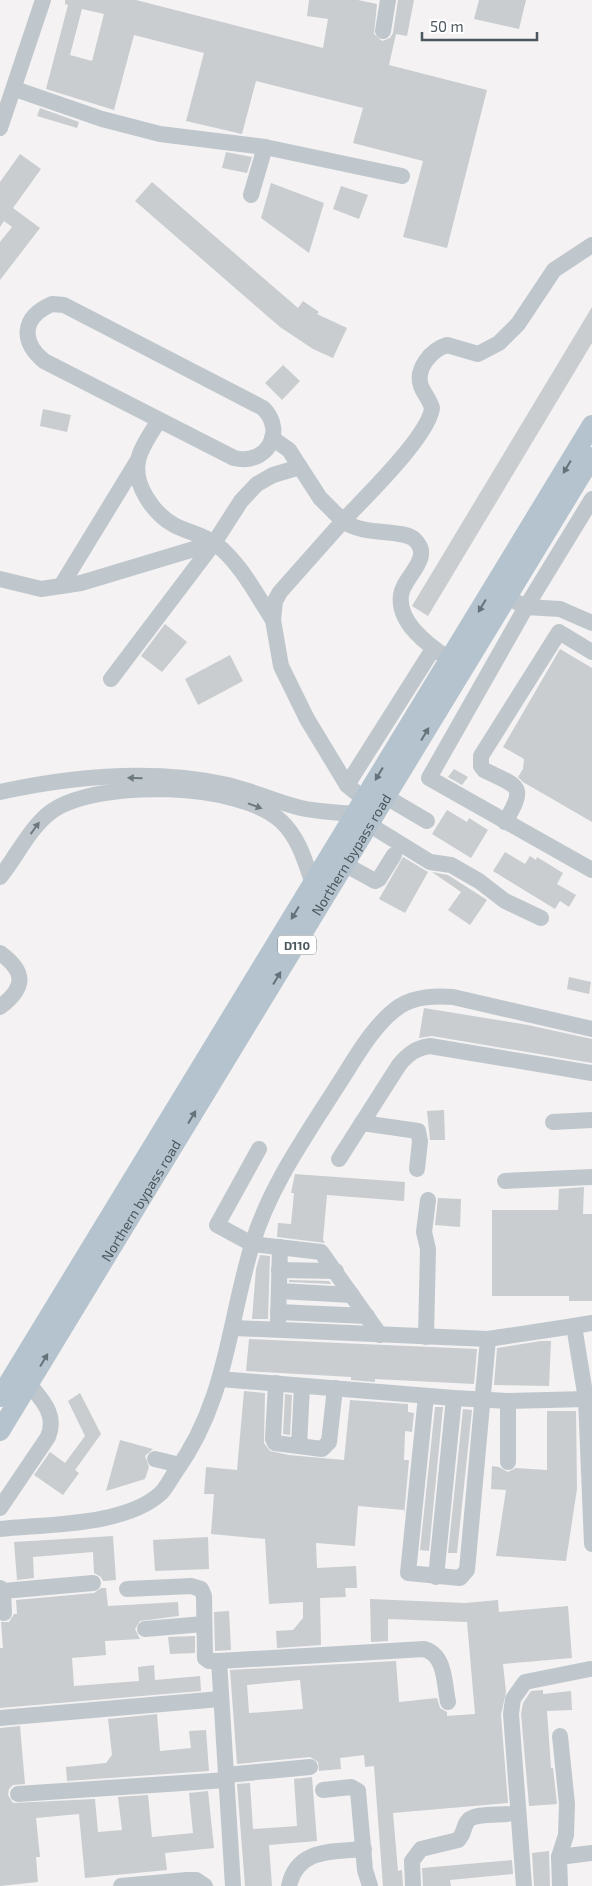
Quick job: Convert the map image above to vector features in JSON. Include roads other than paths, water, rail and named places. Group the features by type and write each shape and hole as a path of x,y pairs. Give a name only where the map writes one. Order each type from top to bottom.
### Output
{"main road":[{"name":"Northern bypass road","path":"0,1431 252,1001 313,884 362,812 449,658 592,425"},
{"name":"Northern bypass road","path":"0,1397 252,1001 346,865 362,812 386,797 406,765 449,658 507,597 592,457"}],"street":[{"path":"0,128 15,89 43,0"},
{"path":"382,31 388,0"},
{"path":"15,89 102,119 160,134 265,147 402,176"},
{"path":"251,195 265,147"},
{"path":"541,918 505,901 479,881 451,865 430,862 362,812 307,719 281,666 273,620 275,601 280,592 410,446 428,420 432,408 421,385 419,376 429,357 446,345 478,354 499,342 529,309 554,270 592,245"},
{"path":"64,305 263,408 272,417 275,427 266,450 258,457 246,461 234,458 159,420 44,361 34,353 28,341 27,330 32,319 46,306 64,305"},
{"path":"61,586 138,460 159,420"},
{"path":"272,438 289,450 320,498 343,521 362,531 409,536 419,544 421,554 418,564 404,585 401,594 401,604 407,621 449,658 347,785"},
{"path":"138,460 138,478 156,510 172,524 214,543 233,560 273,620"},
{"path":"111,679 214,543 241,501 257,484 273,475 300,467"},
{"path":"429,778 526,607 592,499"},
{"path":"0,579 41,588 81,583 214,543"},
{"path":"507,597 526,607 560,609 592,623"},
{"path":"505,822 518,800 518,791 514,785 484,770 481,766 481,756 559,632 592,652"},
{"path":"406,765 592,870"},
{"path":"0,792 37,784 69,780 163,778 228,785 302,808 362,812"},
{"path":"2,869 42,820 62,806 95,795 137,791 198,790 252,805 267,811 279,820 292,832 300,847 313,884"},
{"path":"386,797 427,821"},
{"path":"346,865 375,881 379,879 394,855"},
{"path":"0,953 18,967 20,975 16,990 0,1007"},
{"path":"0,1528 118,1515 140,1506 161,1493 191,1451 205,1420 220,1379 234,1328 252,1244 268,1202 322,1109 383,1021 401,1005 434,996 453,996 592,1029"},
{"path":"339,1159 399,1065 406,1056 418,1048 430,1046 592,1073"},
{"path":"552,1122 592,1120"},
{"path":"362,1123 418,1131 420,1141 417,1170"},
{"path":"259,1149 217,1223 252,1244 321,1252 380,1335"},
{"path":"504,1181 592,1178"},
{"path":"426,1337 428,1250 424,1232 428,1200"},
{"path":"278,1330 280,1247"},
{"path":"280,1270 336,1272"},
{"path":"279,1291 352,1295"},
{"path":"278,1312 367,1316"},
{"path":"234,1328 488,1339 592,1323"},
{"path":"574,1326 586,1399 592,1544"},
{"path":"426,1396 408,1570 410,1574 460,1578 466,1574 484,1400 488,1339"},
{"path":"220,1379 484,1400 586,1399"},
{"path":"276,1383 273,1439 278,1444 322,1449 326,1447 335,1388"},
{"path":"0,1508 48,1437 52,1427 51,1416 44,1402 29,1384"},
{"path":"298,1446 302,1386"},
{"path":"436,1577 454,1398"},
{"path":"508,1401 508,1462"},
{"path":"155,1459 180,1465"},
{"path":"4,1613 2,1589 93,1583"},
{"path":"127,1589 196,1586 202,1589 204,1596 205,1658 209,1661 424,1649 435,1653 440,1661 448,1702"},
{"path":"145,1629 204,1624"},
{"path":"219,1661 233,1886"},
{"path":"524,1886 511,1714 513,1699 524,1682 590,1669"},
{"path":"0,1718 220,1699"},
{"path":"560,1736 567,1804 566,1835 559,1857 560,1886"},
{"path":"18,1794 227,1777 310,1767"},
{"path":"324,1790 351,1787 358,1791 365,1870 370,1886"},
{"path":"413,1886 412,1861 421,1848 458,1840 462,1837 466,1822 473,1817 507,1814"},
{"path":"289,1886 291,1876 299,1864 310,1856 364,1849"},
{"path":"559,1857 592,1853"},
{"path":"121,1886 187,1880 196,1880 205,1886"}]}
